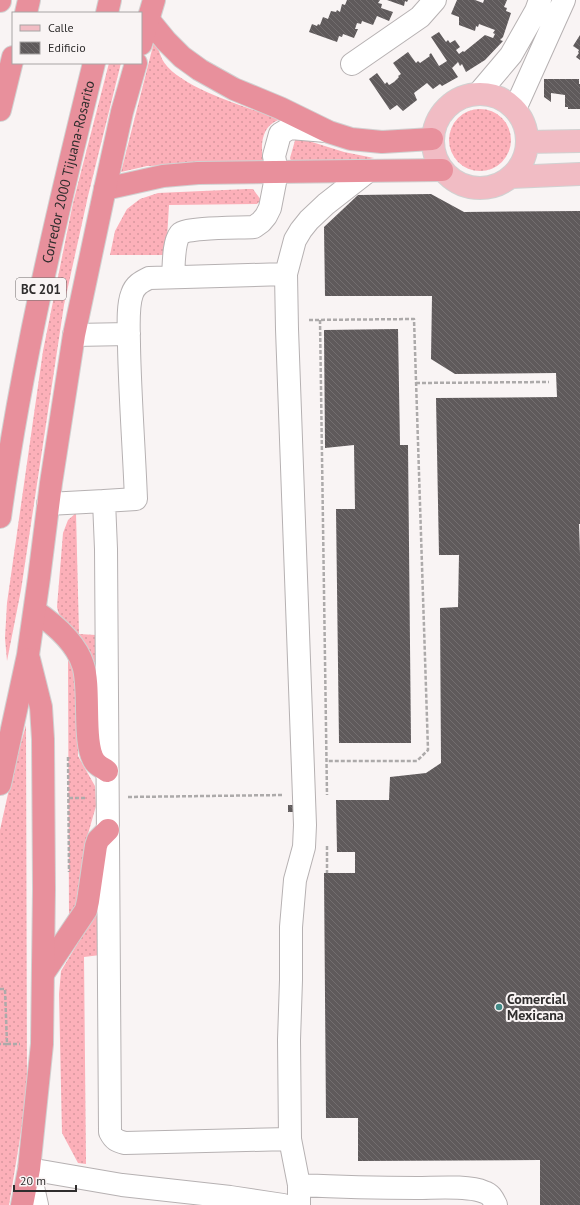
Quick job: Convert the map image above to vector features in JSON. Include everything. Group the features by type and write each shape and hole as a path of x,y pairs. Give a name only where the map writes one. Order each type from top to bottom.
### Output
{"highway":[{"path":"26,12 29,0"},
{"path":"107,12 110,0"},
{"path":"142,40 151,9"},
{"path":"151,9 171,46 182,57 200,70 234,89 280,108 329,132 351,139 382,142 432,140"},
{"path":"0,110 12,61"},
{"name":"Corredor 2000 Tijuana-Rosarito","path":"0,517 24,367 64,184 94,64"},
{"path":"0,784 28,655 48,504 74,335 122,112 136,64"},
{"path":"105,189 163,176 198,173 442,170"},
{"path":"35,611 60,631 69,641 84,666 87,687 91,754 94,761 107,771"},
{"path":"22,1205 29,1169 42,1044 44,889 43,738 41,707 28,655"},
{"path":"43,974 86,910 96,846 101,836 108,830"}],"main road":[{"path":"478,94 492,96 504,101 515,109 522,119 526,130 527,142 525,155 520,167 511,177 498,185 483,189 467,187 454,181 442,170 434,155 432,140 436,122 446,108 461,98 478,94"},
{"path":"527,142 580,141"},
{"path":"511,177 580,174"}],"street":[{"path":"352,64 420,16 435,0"},
{"path":"478,94 511,55 536,11 540,0"},
{"path":"515,109 564,0"},
{"path":"174,277 177,241 180,234 184,231 254,227 266,216 270,208 277,172 274,156 280,134 290,128 329,132"},
{"path":"367,172 326,204 301,230 292,252 286,274 304,795 304,847 295,880 291,927 289,1040 290,1139 300,1195 365,1188 457,1188 475,1189 485,1192 492,1197 496,1205"},
{"path":"48,504 136,499 130,392 129,334 131,295 135,287 140,282 149,278 286,274"},
{"path":"74,335 129,334"},
{"path":"104,501 106,549 110,1132 113,1138 117,1141 125,1143 290,1139"},
{"path":"37,1205 29,1169 122,1185 230,1197 283,1205"}],"path":[{"path":"287,320 414,319 428,750 417,761 327,761"},
{"path":"320,320 327,802"},
{"path":"416,383 549,382"},
{"path":"68,752 69,874"},
{"path":"69,798 327,794"},
{"path":"327,842 327,873"},
{"path":"0,989 5,989 7,1044 0,1044"}],"shaded area":[{"path":"155,38 162,59 170,69 182,79 216,96 281,119 269,126 263,137 263,163 147,166 121,172"},
{"path":"109,64 121,64 88,196 64,305 21,590 7,661 5,638 7,603 43,351 73,203"},
{"path":"480,109 492,111 502,118 509,128 511,140 509,152 502,162 492,169 480,171 468,169 458,162 451,152 449,140 451,128 458,118 468,111"},
{"path":"296,137 344,152 374,158 365,160 291,161 290,158"},
{"path":"253,189 261,200 257,204 169,205 166,255 110,255 115,231 127,209 140,199 158,193"},
{"path":"76,513 79,634 96,635 97,668 84,642 62,619 57,607 63,533 68,520"},
{"path":"68,660 76,670 78,698 78,756 95,786 96,806 84,848 80,911 69,921"},
{"path":"26,725 27,1096 9,1205 0,1205 0,830 13,771"},
{"path":"100,906 100,955 84,957 86,1164 78,1163 62,1133 59,994 61,971"}],"building":[{"path":"347,0 380,0 378,3 382,4 381,8 393,12 389,21 377,16 373,25 362,21 361,24 357,23 355,29 358,29 354,38 343,34 342,37 339,36 337,42 309,32 312,24 317,26 318,24 320,25 323,17 328,19 331,11 336,12 337,10 340,12 342,4 345,5"},
{"path":"387,0 408,0 407,2 405,1 404,6"},
{"path":"457,0 475,0 483,3 484,0 507,0 504,7 507,8 506,11 511,13 503,37 500,40 503,41 485,60 466,72 462,64 460,66 458,62 452,68 458,77 442,86 440,84 433,89 427,83 414,93 417,100 403,111 397,105 390,110 369,79 377,73 385,84 387,82 389,85 394,82 401,74 393,63 408,52 416,63 418,61 420,63 430,56 429,55 431,53 439,66 447,61 431,37 439,32 446,42 448,40 450,43 455,40 460,47 456,50 459,54 463,51 464,52 485,35 493,38 495,34 493,33 495,30 479,24 478,27 476,26 475,31 459,25 459,17 451,14"},
{"path":"580,35 580,60 576,57 579,50 573,46"},
{"path":"544,79 579,79 580,109 568,109 568,107 565,107 565,95 551,93 551,102 544,97"},
{"path":"431,194 464,212 580,211 580,1205 540,1205 540,1160 358,1161 358,1118 326,1118 324,873 355,873 355,852 337,852 336,800 389,800 390,777 426,773 441,763 440,608 458,607 459,555 439,555 436,398 557,397 556,373 455,374 431,359 432,296 325,296 324,227 358,195"},
{"path":"398,329 400,445 408,445 411,743 339,743 336,509 355,509 354,445 325,448 324,330"},
{"path":"288,805 295,805 296,812 288,812"}],"place":[{"name":"Comercial Mexicana","path":"499,1007"}]}
